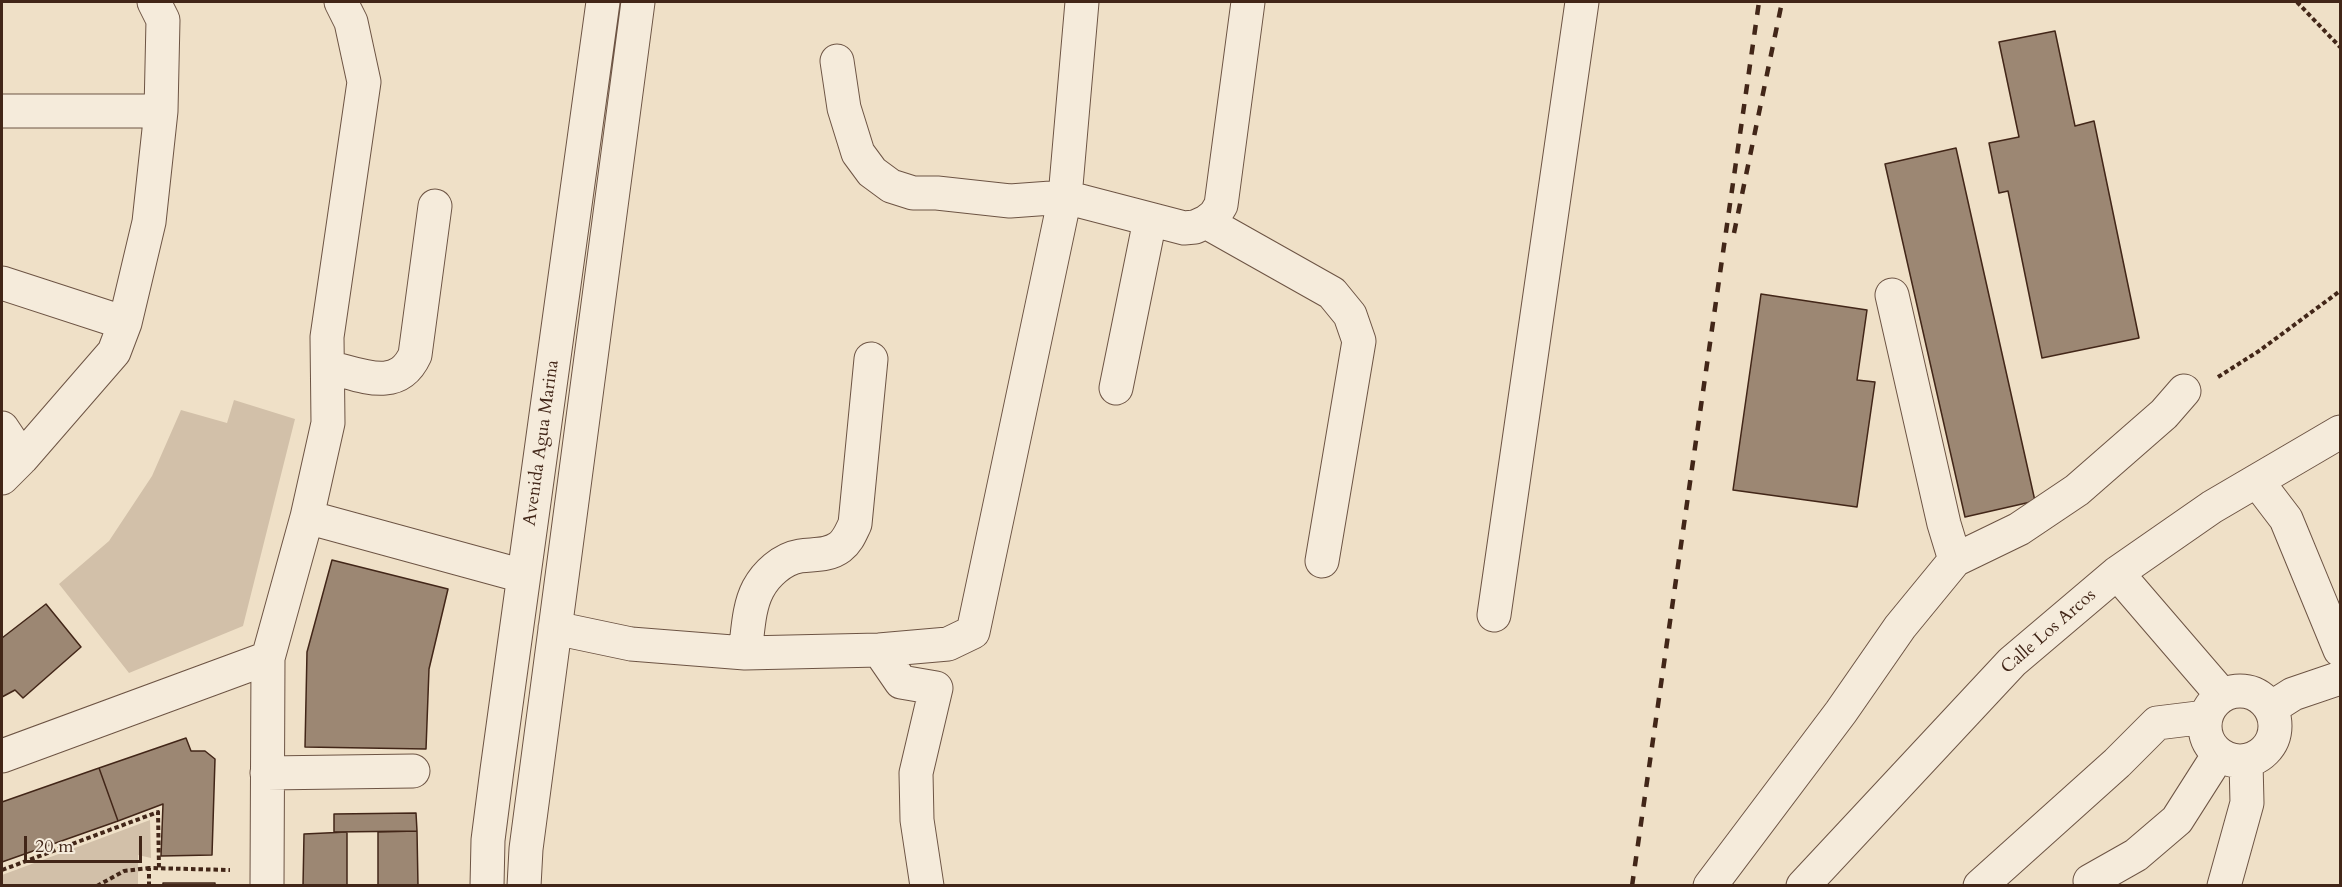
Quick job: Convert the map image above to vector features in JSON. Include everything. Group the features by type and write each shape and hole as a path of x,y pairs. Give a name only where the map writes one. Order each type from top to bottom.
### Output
{"street":[{"path":"12,468 114,352 125,323 149,222 161,111 163,20 154,2"},
{"path":"267,879 268,658 307,517 328,423 327,337 364,82 351,22 341,2"},
{"name":"Avenida Agua Marina","path":"487,885 488,840 603,2"},
{"name":"Avenida Agua Marina","path":"524,885 526,849 638,2"},
{"path":"555,628 631,644 745,653 879,651 948,644 973,632 1065,197 1082,2"},
{"path":"837,61 844,108 858,153 872,172 891,186 913,193 937,193 1010,201 1065,197 1184,228 1195,227 1215,215 1221,205 1248,2"},
{"path":"1494,615 1582,2"},
{"path":"4,111 161,111"},
{"path":"328,367 386,379 405,372 411,364 415,355 435,206"},
{"path":"1116,388 1150,220"},
{"path":"1206,222 1332,293 1350,315 1359,341 1322,561"},
{"path":"2,283 125,323"},
{"path":"1892,295 1944,524 1955,560"},
{"path":"745,653 757,591 767,575 781,563 798,556 830,553 841,546 855,524 872,359"},
{"path":"1710,885 1799,768 1900,627 1955,560 2019,529 2077,490 2164,414 2184,391"},
{"path":"2,428 12,468"},
{"name":"Calle Los Arcos","path":"1803,885 2012,662 2117,573 2212,507 2339,436"},
{"path":"2257,481 2286,519 2340,650"},
{"path":"307,517 523,576"},
{"path":"2117,573 2214,706"},
{"path":"879,651 901,682 936,688 916,773 917,820 927,885"},
{"path":"2,756 268,658"},
{"path":"2271,708 2293,694 2340,678"},
{"path":"1980,885 2117,763 2157,723 2214,706 2235,690 2249,691 2262,697 2271,708 2276,721 2275,735 2269,747 2258,757 2232,758 2210,744 2205,731 2214,706"},
{"path":"2090,881 2136,855 2177,820 2232,758"},
{"path":"2224,885 2247,803 2232,758"},
{"path":"267,773 413,771"}],"path":[{"path":"2297,2 2340,47"},
{"path":"2184,391 2221,376 2340,291"},
{"path":"2,870 158,813 159,869"},
{"path":"98,885 124,871 149,868 267,879"},
{"path":"149,868 149,885"}],"shaded area":[{"path":"234,400 295,419 243,626 129,673 59,584 109,541 152,476 181,410 227,423"},
{"path":"150,820 151,858 138,855 138,885 2,885 2,875"}],"building":[{"path":"2055,31 2075,126 2094,121 2139,338 2042,358 2008,191 1999,193 1989,143 2019,137 1999,42"},
{"path":"1956,148 2035,501 1965,517 1885,164"},
{"path":"1761,294 1867,310 1857,380 1875,382 1857,507 1733,490"},
{"path":"332,560 448,589 429,669 426,749 305,747 307,652"},
{"path":"46,604 81,647 23,698 15,690 2,697 2,638"},
{"path":"186,738 191,751 205,751 215,759 212,855 161,856 163,804 118,821 99,768"},
{"path":"99,768 118,821 2,862 2,802"},
{"path":"416,813 417,831 334,832 334,814"},
{"path":"417,831 418,886 378,886 378,832"},
{"path":"347,832 347,886 303,886 304,834"},
{"path":"163,883 215,883 215,886 163,886"}],"railway":[{"path":"1632,886 1759,2"},
{"path":"1734,233 1782,2"}]}
